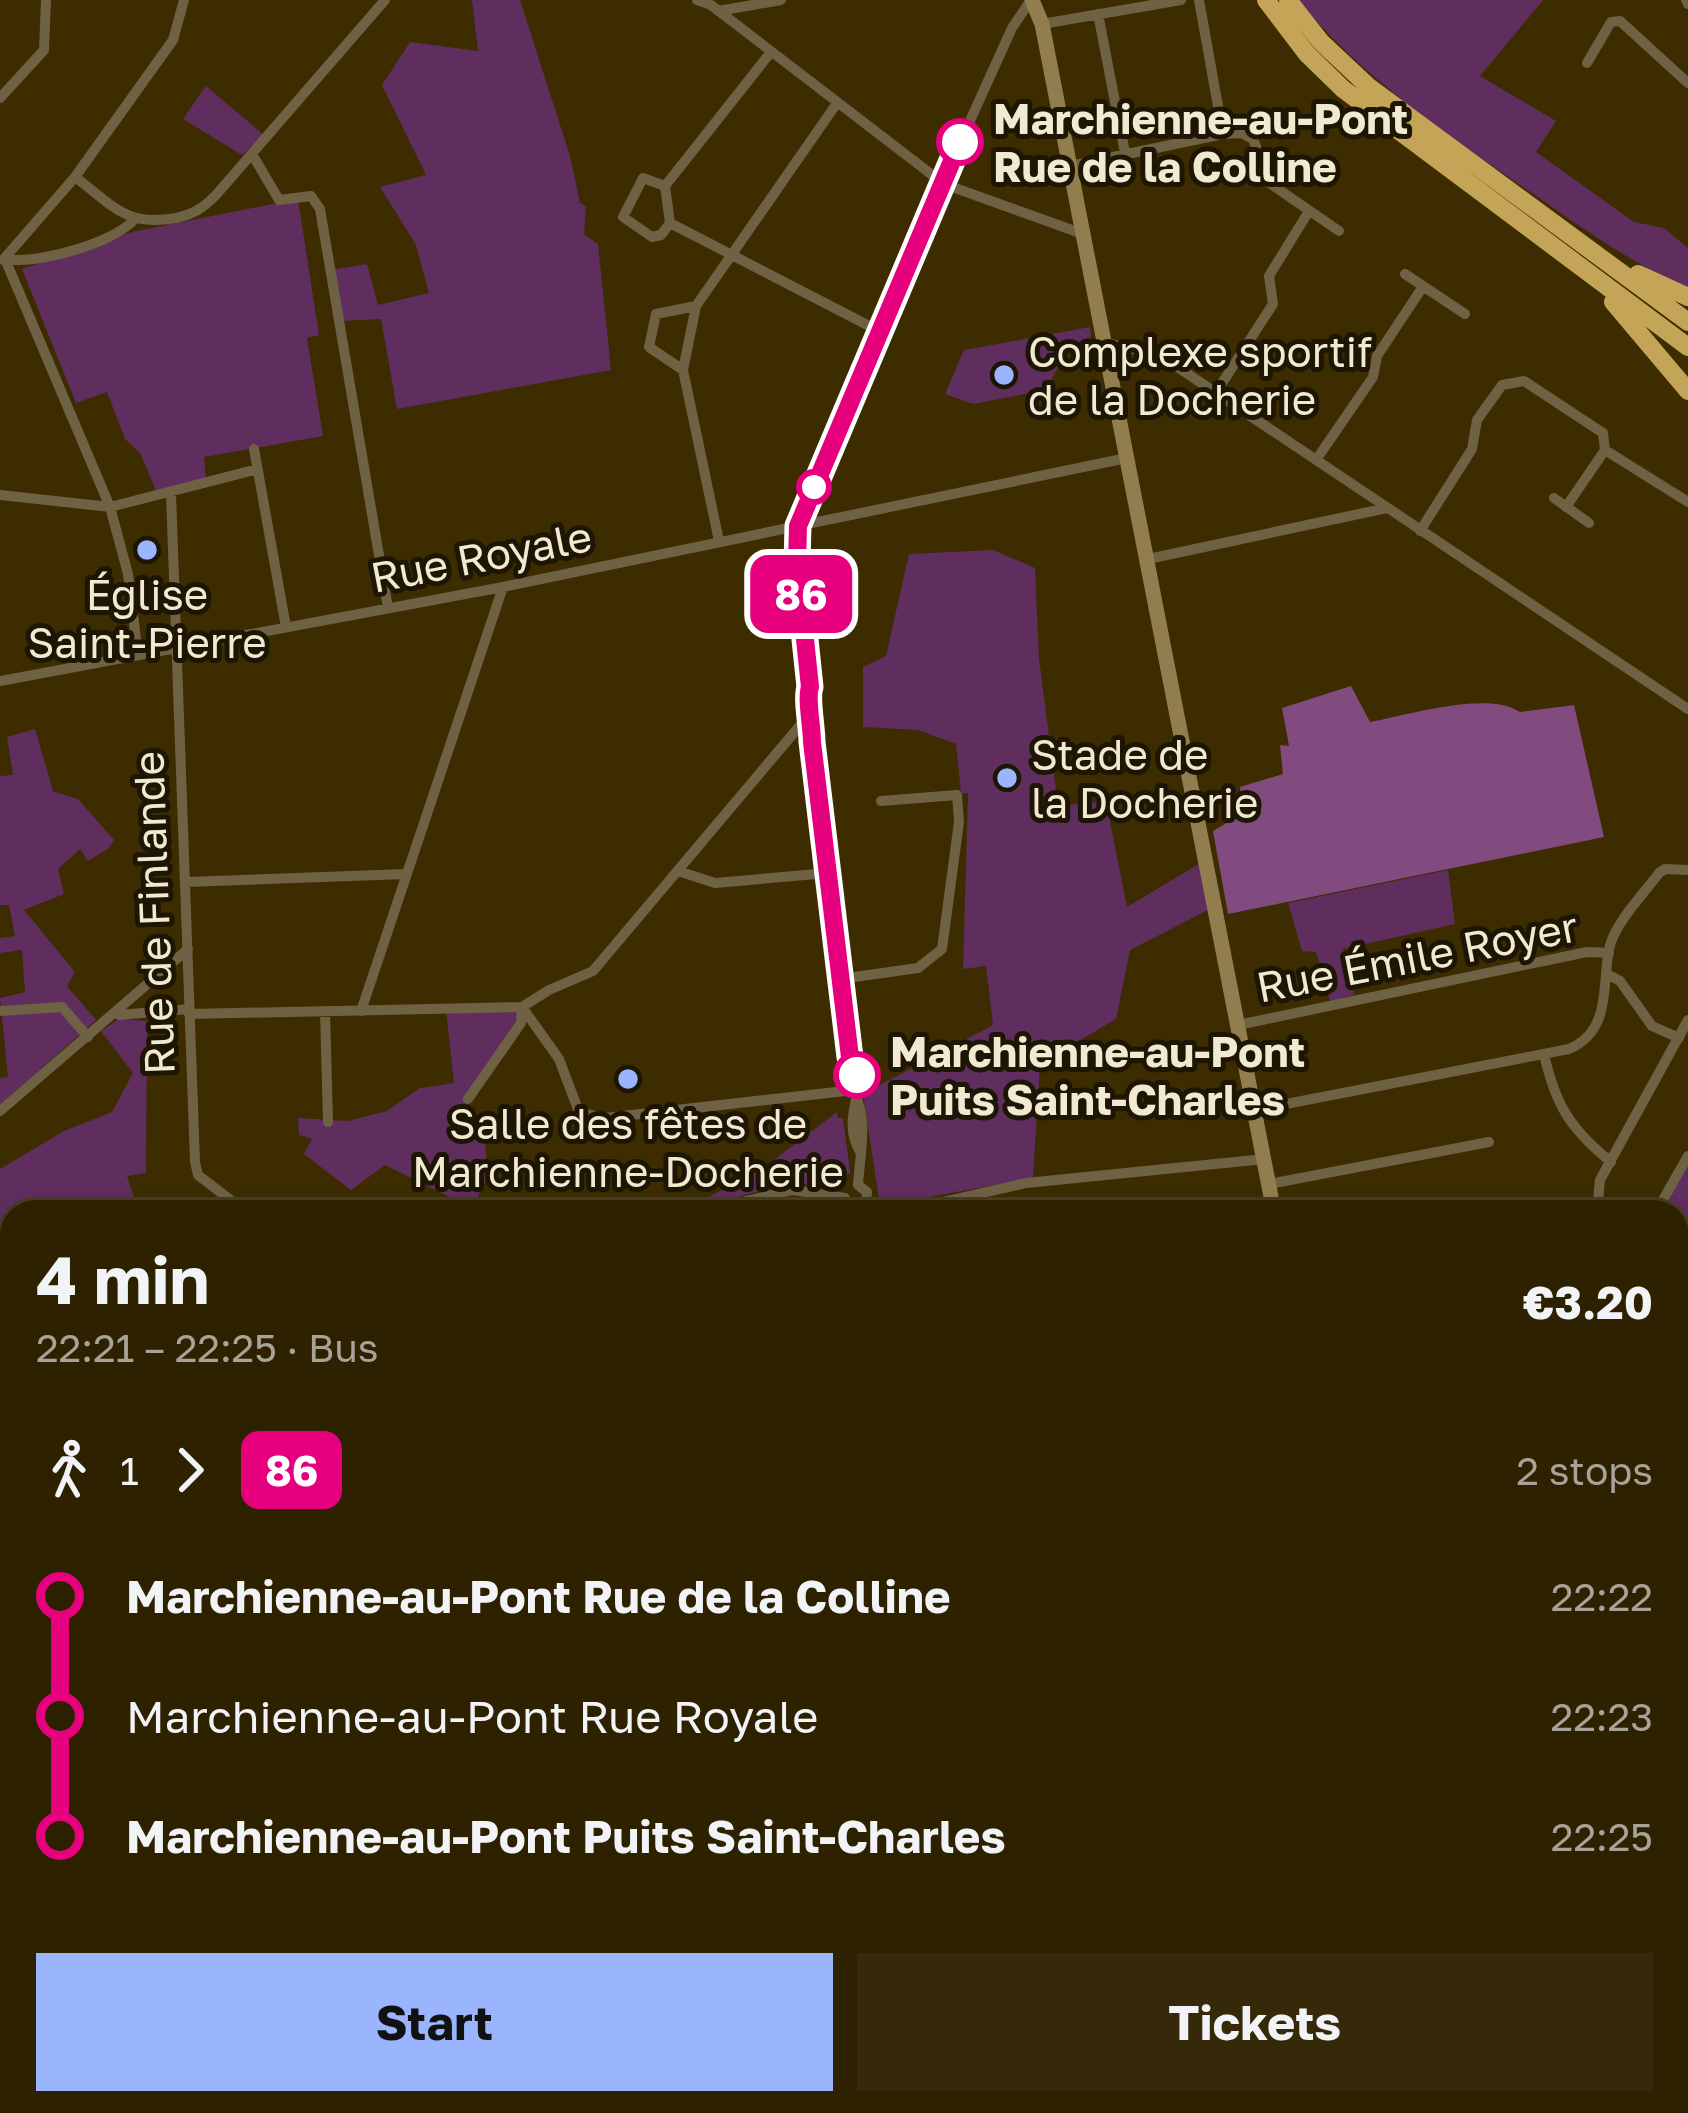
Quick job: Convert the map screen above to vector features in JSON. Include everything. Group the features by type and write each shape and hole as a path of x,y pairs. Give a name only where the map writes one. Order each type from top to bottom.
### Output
{"highway":[{"path":"1266,0 1307,54 1343,89 1688,347"},
{"path":"1288,0 1321,42 1369,87 1688,322"},
{"path":"1580,244 1688,297"},
{"path":"1586,272 1688,391"}],"street":[{"path":"0,98 44,50 46,0"},
{"path":"3,260 75,177 175,37 184,0"},
{"path":"75,177 134,220 148,223 199,210 385,0"},
{"path":"697,0 718,11 944,184 1083,234"},
{"path":"718,11 781,0"},
{"path":"1032,0 1042,24 1106,343 1271,1200"},
{"path":"858,1185 864,1143 828,873 815,751 819,741 807,692 798,526 1012,28 1032,0"},
{"path":"1042,24 1180,0"},
{"path":"1199,0 1223,134"},
{"path":"1098,14 1125,153"},
{"path":"1587,63 1612,22 1620,20 1688,83"},
{"path":"665,186 643,178 622,217 652,237 661,235 670,223 665,186 770,52"},
{"path":"719,541 683,370 696,306 837,103"},
{"path":"1070,166 1242,133 1253,139 1271,184 1340,231"},
{"path":"252,154 279,200 311,196 320,209 388,608"},
{"path":"1217,391 1273,304 1269,276 1309,211"},
{"path":"3,260 24,262 52,254 123,232 134,220"},
{"path":"670,223 880,332"},
{"path":"3,260 110,507 131,594 138,655"},
{"path":"1405,274 1465,314"},
{"path":"1316,460 1373,377 1377,356 1422,288"},
{"path":"683,370 649,346 656,314 696,306"},
{"path":"1106,343 1158,354 1217,391 1688,710"},
{"path":"1420,531 1472,449 1477,420 1502,385 1524,381 1603,433 1605,450 1566,507"},
{"path":"254,449 286,627"},
{"path":"1605,450 1688,502"},
{"name":"Rue Royale","path":"0,681 503,587 1127,458"},
{"path":"0,495 110,507 258,469"},
{"name":"Rue de Finlande","path":"171,494 198,1175 230,1200"},
{"path":"1554,498 1589,523"},
{"path":"1148,559 1387,508"},
{"path":"362,1011 503,587"},
{"path":"131,594 174,590"},
{"path":"116,1015 522,1007 593,971 802,722 813,718"},
{"path":"841,979 918,968 942,949 959,822 957,795 881,801"},
{"path":"1255,1110 1582,1043 1605,1001 1613,935 1659,873 1665,868 1688,870"},
{"path":"678,871 715,883 828,873"},
{"path":"187,882 406,874"},
{"path":"0,1111 188,949"},
{"name":"Rue Émile Royer","path":"1238,1025 1580,954 1609,953"},
{"path":"1609,975 1620,981 1652,1026 1679,1038"},
{"path":"0,1011 62,1006 88,1037"},
{"path":"522,1007 559,1059 579,1112 605,1118 854,1090"},
{"path":"468,1099 521,1023 522,1007"},
{"path":"325,1011 328,1123"},
{"path":"1598,1200 1600,1180 1688,1020"},
{"path":"1544,1054 1559,1107 1587,1143 1611,1162"},
{"path":"1268,1184 1489,1142"},
{"path":"1663,1200 1688,1156"},
{"path":"951,1200 1026,1183 1264,1159"},
{"path":"750,1200 793,1190 845,1198 848,1189 858,1185"},
{"path":"858,1185 867,1192 866,1200"}],"shaded area":[{"path":"472,0 520,0 570,156 580,203 586,206 584,234 598,244 611,370 397,409 381,319 339,321 330,270 367,264 378,305 429,293 416,245 380,187 426,175 382,85 410,42 478,51"},
{"path":"1298,0 1543,0 1480,76 1556,121 1536,152 1634,222 1664,228 1688,248 1688,288 1599,239 1429,120 1346,51"},
{"path":"206,86 264,135 242,155 183,119"},
{"path":"298,199 319,335 307,338 323,436 204,457 206,478 157,493 140,453 125,439 107,392 76,403 22,269 132,232"},
{"name":"Complexe sportif de la Docherie","path":"1090,327 1091,337 1070,351 1046,390 973,404 945,394 964,350"},
{"name":"Stade de la Docherie","path":"993,550 1035,568 1039,658 1058,806 1106,801 1127,907 1207,859 1216,906 1130,950 1116,1019 1040,1064 1033,1178 913,1200 879,1200 863,1094 993,1025 986,966 963,969 968,793 961,793 956,744 918,730 863,727 863,667 886,656 909,554"},
{"path":"1351,686 1370,722 1469,704 1489,703 1520,712 1574,705 1604,837 1228,914 1213,831 1242,814 1240,787 1283,774 1280,745 1289,746 1282,708"},
{"path":"35,729 53,791 78,799 114,840 88,861 80,849 58,869 64,894 24,910 75,972 67,986 96,1020 0,1105 0,1078 8,1077 0,998 25,992 22,950 0,953 0,938 15,936 9,905 0,905 0,776 13,775 7,737"},
{"path":"1448,870 1455,924 1343,949 1354,995 1330,1001 1316,952 1302,951 1288,903"},
{"path":"522,1007 521,1023 464,1105 484,1117 487,1178 476,1200 456,1200 385,1165 351,1190 304,1154 312,1139 299,1135 298,1118 348,1121 387,1111 420,1088 454,1083 446,1009"},
{"path":"119,1019 147,1021 146,1173 127,1176 135,1200 0,1200 0,1169 64,1131 112,1112 133,1073 101,1031"},
{"path":"837,1112 843,1118 850,1172 838,1187 791,1183 725,1200 703,1200 763,1168"},
{"path":"1688,1158 1688,1200 1666,1200"}],"bus line":[{"name":"86","path":"857,1075 850,1057 812,742 798,526 960,142"}],"place":[{"name":"Marchienne-au-Pont Rue de la Colline","path":"960,142"},
{"name":"Complexe sportif de la Docherie","path":"1004,375"},
{"name":"Église Saint-Pierre","path":"147,550"},
{"name":"Stade de la Docherie","path":"1007,778"},
{"name":"Marchienne-au-Pont Puits Saint-Charles","path":"857,1075"},
{"name":"Salle des fêtes de Marchienne-Docherie","path":"628,1079"}]}
